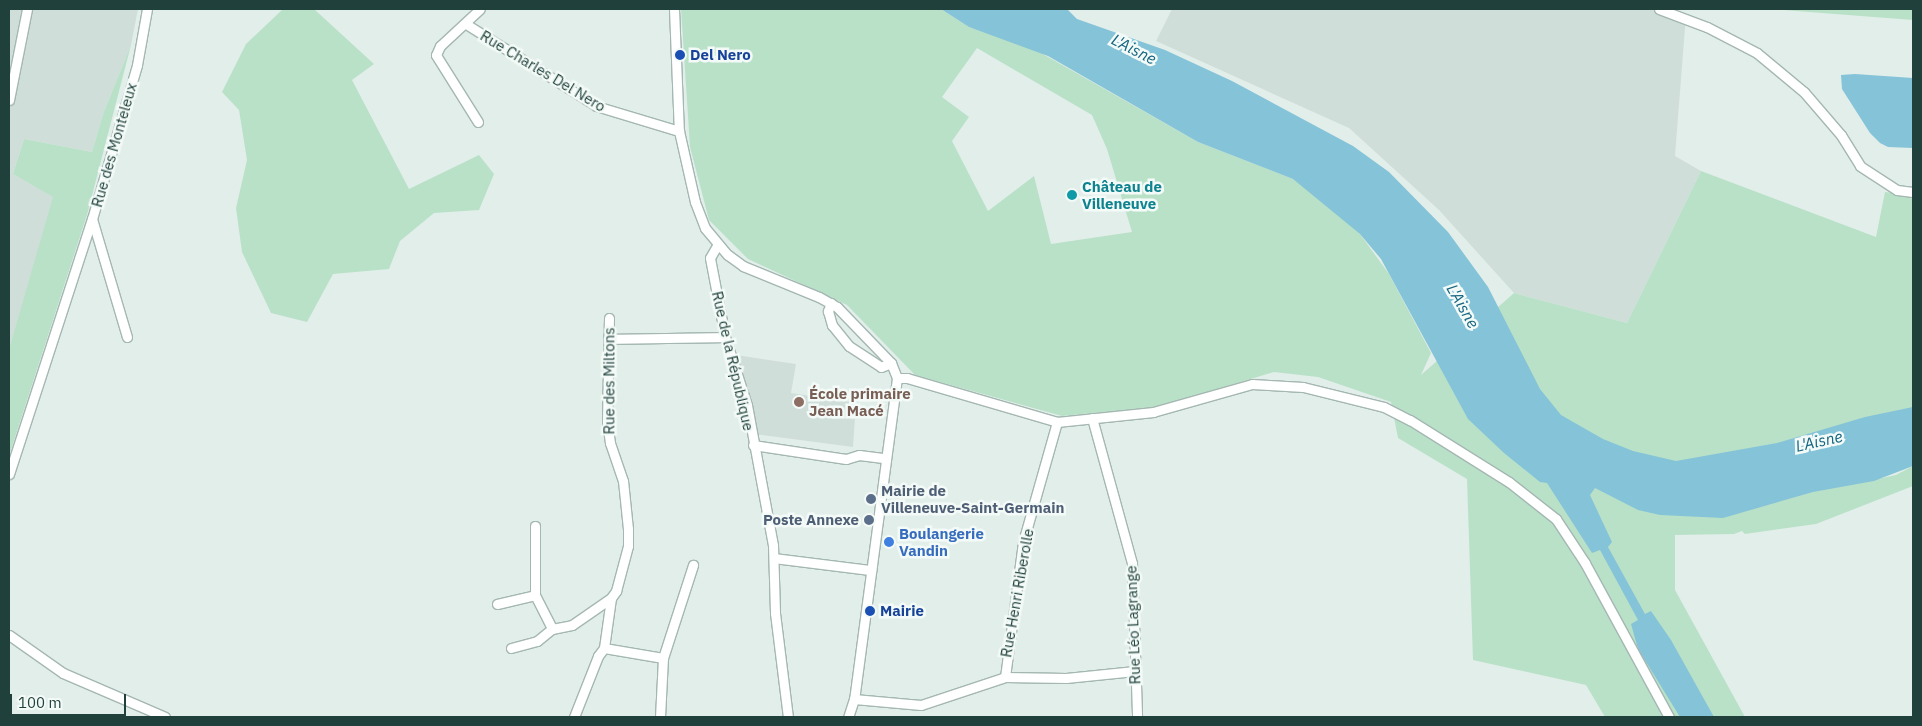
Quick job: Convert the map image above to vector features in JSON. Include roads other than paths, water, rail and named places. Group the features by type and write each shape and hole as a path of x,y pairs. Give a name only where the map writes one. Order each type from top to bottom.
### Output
{"street":[{"path":"9,100 27,9"},
{"name":"Rue des Monteleux","path":"127,337 92,219 137,65 147,9"},
{"path":"478,122 436,55 440,46 466,24 480,9"},
{"path":"674,9 679,131 696,202 705,228 718,244 743,266 830,303 888,364 898,378 854,699 848,717"},
{"path":"1659,9 1707,27 1757,53 1804,92 1841,135 1860,166 1897,190 1913,192"},
{"name":"Rue Charles Del Nero","path":"466,24 596,106 679,131"},
{"path":"9,474 92,219"},
{"name":"Rue de la République","path":"718,244 710,255 725,338 747,405 774,558 775,613 788,717"},
{"path":"830,303 828,310 837,333 849,346 881,367 888,364"},
{"name":"Rue des Miltons","path":"574,717 598,656 604,648 611,598 628,546 623,481 610,443 608,339 610,318"},
{"path":"608,339 725,338"},
{"path":"898,378 907,378 1057,422 1169,409 1229,388 1252,384 1303,387 1348,396 1410,420 1509,482 1556,519 1585,563 1669,717"},
{"name":"Rue Léo Lagrange","path":"1092,418 1132,563 1137,717"},
{"name":"Rue Henri Riberolle","path":"1004,677 1023,542 1057,422"},
{"path":"753,445 846,459 859,455 886,458"},
{"path":"535,526 535,595 552,629"},
{"path":"774,558 871,570"},
{"path":"660,717 663,658 693,565"},
{"path":"497,604 535,595"},
{"path":"511,648 538,641 552,629 572,625 611,598"},
{"path":"9,635 38,654 50,665 165,717"},
{"path":"604,648 663,658"},
{"path":"854,699 921,705 1004,677 1059,679 1135,671"}],"water":[{"name":"L'Aisne","path":"941,9 1067,9 1077,19 1165,50 1232,81 1353,146 1389,172 1448,232 1488,287 1540,389 1561,415 1603,439 1633,451 1676,461 1777,443 1865,417 1913,407 1913,466 1874,481 1813,492 1723,518 1660,515 1638,510 1595,488 1590,495 1612,542 1608,547 1645,614 1651,611 1671,640 1714,717 1680,717 1638,649 1631,624 1638,620 1600,550 1592,553 1547,483 1540,482 1504,453 1468,419 1381,259 1360,234 1293,179 1198,142 1048,56 969,27"},
{"path":"1855,74 1913,78 1913,148 1888,147 1880,143 1870,133 1842,89 1841,75"}],"place":[{"name":"Del Nero","path":"680,55"},
{"name":"Château de Villeneuve","path":"1072,195"},
{"name":"École primaire Jean Macé","path":"799,402"},
{"name":"Mairie de Villeneuve-Saint-Germain","path":"871,499"},
{"name":"Poste Annexe","path":"869,520"},
{"name":"Boulangerie Vandin","path":"889,542"},
{"name":"Mairie","path":"870,611"}]}
